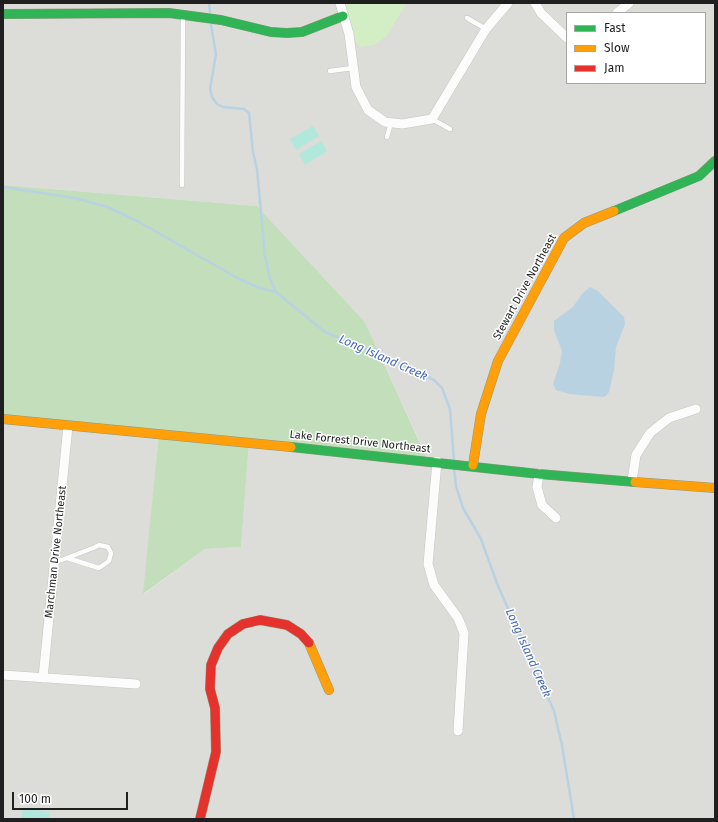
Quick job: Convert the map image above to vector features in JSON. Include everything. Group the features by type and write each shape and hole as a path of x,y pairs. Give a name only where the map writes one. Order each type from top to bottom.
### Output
{"street":[{"path":"340,3 349,34 356,87 368,110 385,122 402,124 432,119 486,29 508,3"},
{"path":"535,3 541,13 566,37"},
{"path":"618,12 629,3"},
{"path":"3,14 155,12 183,14 221,20 271,32 287,33 302,32 343,16"},
{"name":"Stewart Drive Northeast","path":"469,465 498,361 564,238 584,223 699,176 715,162"},
{"path":"632,481 636,455 650,433 669,418 696,409"},
{"name":"Lake Forrest Drive Northeast","path":"3,419 449,462 539,474 715,488"},
{"name":"Marchman Drive Northeast","path":"43,678 68,426"},
{"path":"437,461 428,564 434,585 458,618 464,633 458,731"},
{"path":"539,474 537,487 542,505 556,518"},
{"path":"200,819 216,752 217,736 215,708 210,688 211,665 218,648 228,634 243,624 260,620 278,622 287,625 301,634 312,647 329,690"},
{"path":"3,675 136,684"}],"lane":[{"path":"182,185 183,14"},
{"path":"467,18 486,29"},
{"path":"330,71 353,68"},
{"path":"432,119 450,129"},
{"path":"387,137 391,123"},
{"path":"55,561 67,558 99,545 108,547 111,553 109,561 99,568 67,558"}],"shaded area":[{"path":"3,3 715,3 715,819 3,819 3,416 159,433 144,594 205,549 241,547 249,442 428,460 365,322 257,206 3,185"},
{"path":"313,126 319,136 296,150 290,139"},
{"path":"321,141 327,151 305,165 299,154"},
{"path":"590,287 598,291 624,317 625,324 616,347 614,370 609,392 603,397 569,394 556,390 553,384 560,363 562,351 554,330 554,321 573,307 582,294"},
{"path":"23,808 50,812 49,819 21,819"}],"green space":[{"path":"340,3 407,3 386,37 374,45 360,47 352,38"},
{"path":"3,185 257,206 365,322 428,461 249,442 241,547 205,549 143,594 159,433 3,416"}],"waterway":[{"name":"Long Island Creek","path":"209,3 210,12"},
{"name":"Long Island Creek","path":"211,25 216,54 210,89 212,97 217,104 223,107 244,109 249,113 253,152 257,169 265,256 270,279 276,292 325,332 392,360 434,380 442,388 450,409 454,461"},
{"path":"3,187 74,198 108,207 139,222 239,279 260,288 276,292"},
{"name":"Long Island Creek","path":"454,468 456,486 463,508 481,539 498,586 554,711 562,745 574,819"}],"traffic: fast":[{"path":"3,14 169,13 221,20 271,32 287,33 302,32 343,16"},
{"path":"614,211 699,176 715,161"},
{"path":"291,447 539,474 635,482"}],"traffic: slow":[{"path":"473,465 481,414 498,361 564,238 584,223 614,211"},
{"path":"3,419 291,447"},
{"path":"635,482 715,488"},
{"path":"309,643 329,690"}],"traffic: jam":[{"path":"200,819 216,752 215,708 210,689 211,665 218,648 228,634 243,624 260,620 287,625 301,634 309,643"}]}
